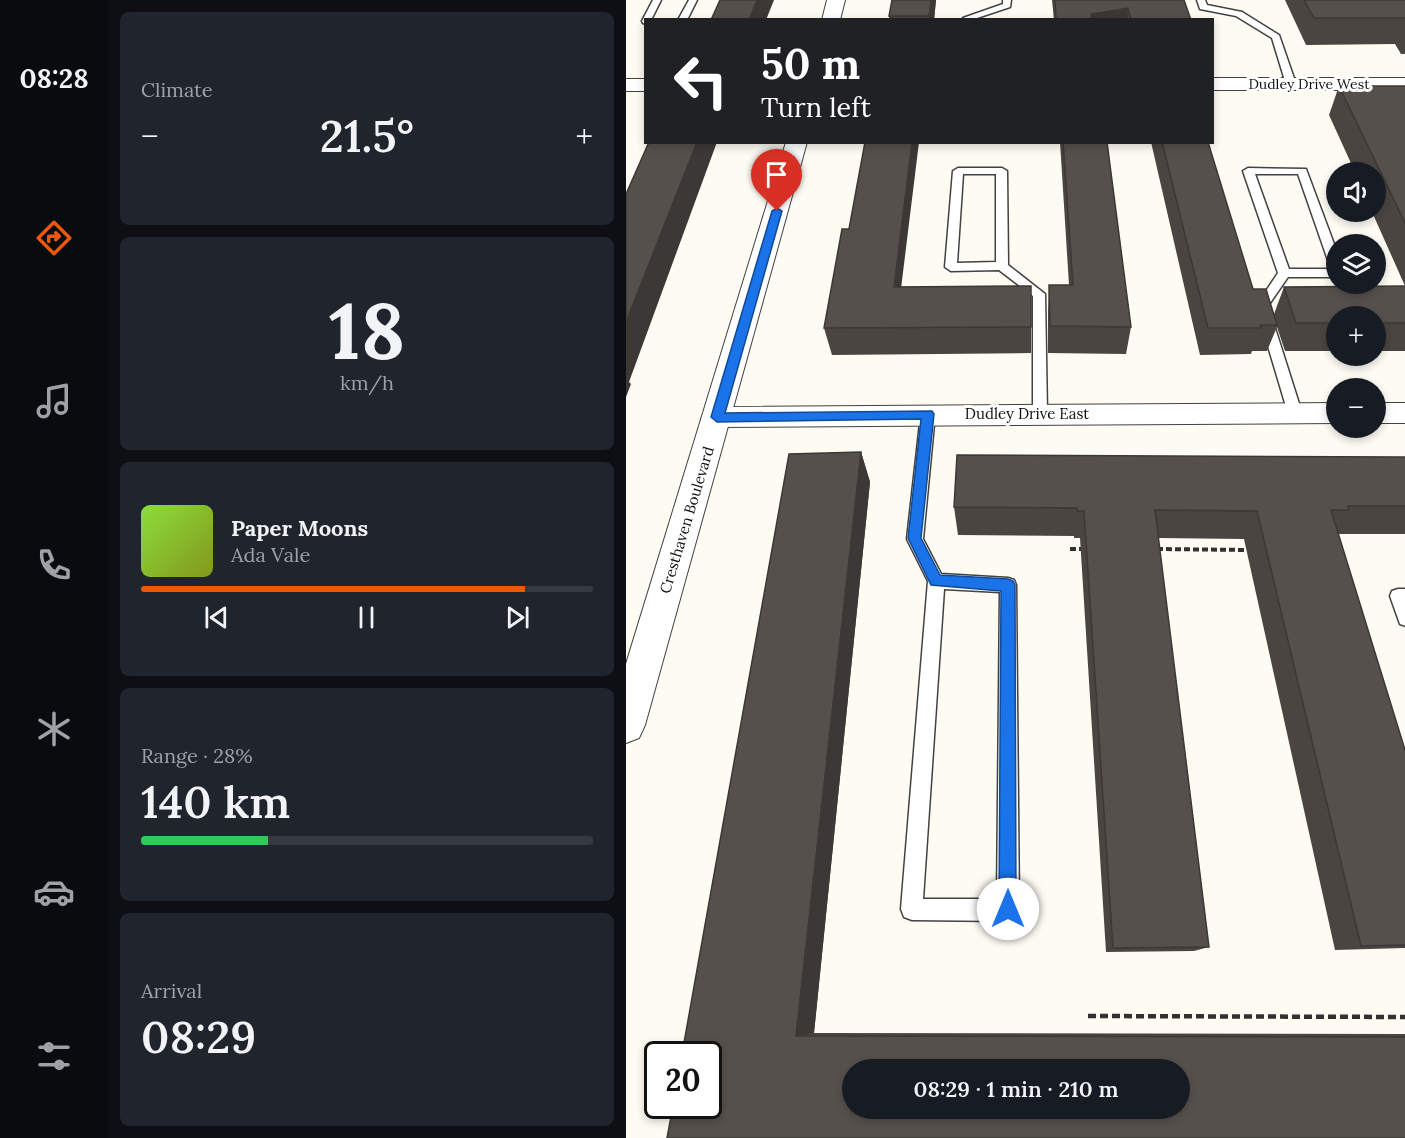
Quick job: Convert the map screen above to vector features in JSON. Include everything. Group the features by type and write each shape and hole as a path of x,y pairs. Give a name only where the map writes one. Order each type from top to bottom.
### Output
{"street":[{"path":"832,18 836,0"},
{"name":"Dudley Drive West","path":"1214,84 1406,84"},
{"path":"626,85 644,85"},
{"name":"Cresthaven Boulevard","path":"626,725 796,144"},
{"name":"Dudley Drive East","path":"717,417 1326,413"},
{"path":"1386,413 1406,413"}],"lane":[{"path":"648,18 657,0"},
{"path":"684,18 693,0"},
{"path":"967,16 1007,5 1007,0"},
{"path":"1201,0 1203,7 1239,14 1276,37 1291,84"},
{"path":"1235,0 1239,14"},
{"path":"1002,266 1002,171 958,171 951,267 1002,266 1039,294 1040,414"},
{"path":"1284,273 1248,171 1302,171 1326,240"},
{"path":"1284,273 1326,271"},
{"path":"1284,273 1262,306 1295,413"},
{"path":"928,414 915,538 936,581 912,909 1008,909 1008,585 936,581"},
{"path":"1406,596 1398,596 1406,619"}],"path":[{"path":"1070,549 1093,549"},
{"path":"1151,549 1255,550"},
{"path":"1088,1016 1406,1017"}],"building":[{"path":"720,0 757,0 750,18 712,18"},
{"path":"892,0 931,0 929,16 889,16"},
{"path":"1055,0 1184,0 1190,18 1130,18 1128,8 1091,14 1092,18 1056,18"},
{"path":"1304,0 1406,0 1406,18 1314,18"},
{"path":"1339,86 1406,86 1406,225 1386,184 1386,162 1376,162"},
{"path":"648,144 696,144 626,322 626,194"},
{"path":"865,144 912,144 894,287 1031,286 1031,327 824,328 842,229 849,229"},
{"path":"1063,144 1107,144 1131,327 1050,326 1049,285 1073,285"},
{"path":"1162,144 1209,144 1253,289 1266,289 1277,325 1260,325 1261,328 1208,328"},
{"path":"1386,286 1406,286 1406,323 1386,323 1386,306 1326,306 1326,323 1296,323 1284,287 1326,287 1326,294 1386,294"},
{"path":"861,452 796,1036 1406,1037 1406,1138 667,1138 671,1119 722,1119 722,1041 684,1041 789,454"},
{"path":"957,455 1406,457 1406,506 1348,506 1349,510 1331,510 1406,753 1406,945 1361,946 1257,511 1155,510 1209,947 1113,948 1084,511 1077,511 1077,508 954,507"}],"route":[{"path":"777,211 717,417 928,414 915,538 936,581 1008,585 1008,909"}]}
